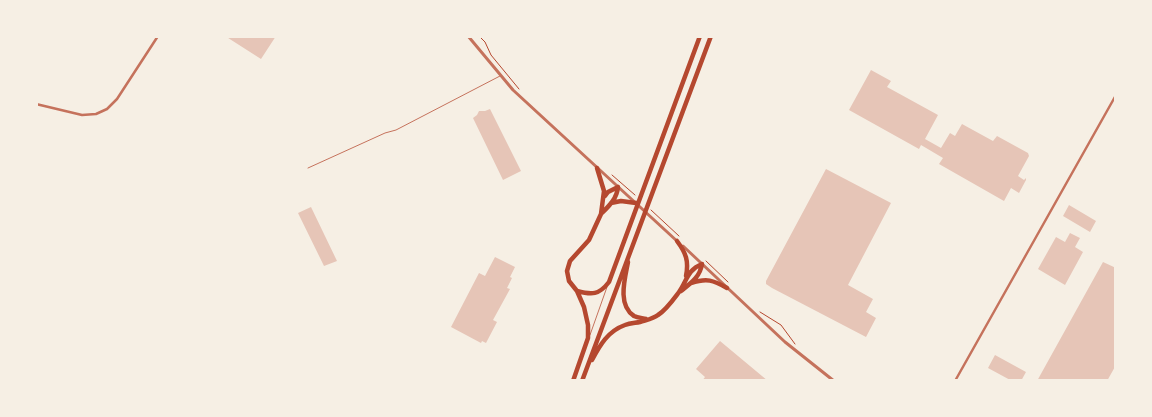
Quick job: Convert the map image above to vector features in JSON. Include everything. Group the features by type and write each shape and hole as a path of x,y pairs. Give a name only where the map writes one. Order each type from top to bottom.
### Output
{"main road":[{"path":"577,291 588,294 594,293 604,288 609,282 700,36"},
{"path":"582,381 711,36"},
{"path":"572,381 588,338 588,325 587,316 577,291 569,281 567,271 568,265 573,258 587,243 601,214 604,186 597,168"},
{"path":"604,198 608,192 618,187"},
{"path":"601,214 618,192 618,187"},
{"path":"611,203 621,201 636,203"},
{"path":"677,241 687,258 688,267 686,277 679,292"},
{"path":"632,246 623,292 628,310 635,316 647,320"},
{"path":"686,277 696,266 702,264"},
{"path":"585,372 605,338 611,332 627,324 652,319 659,315 679,292 699,274 702,264"},
{"path":"691,283 711,280 727,288"}],"street":[{"path":"36,104 82,115 96,114 107,109 117,99 158,36"},
{"path":"468,36 500,76 520,97 785,342 834,381"},
{"path":"955,381 1116,95"}],"lane":[{"path":"308,168 385,133 396,130 500,76"},
{"path":"588,338 609,282"}],"path":[{"path":"479,36 491,55 519,89"},
{"path":"758,311 781,326 794,344"}],"building":[{"path":"225,36 276,36 261,59"},
{"path":"871,70 891,81 887,87 938,115 925,139 941,148 950,133 955,136 962,124 993,141 997,136 1028,153 1029,156 1018,176 1024,180 1026,178 1019,193 1011,188 1004,201 939,164 943,158 921,145 919,149 849,110"},
{"path":"490,109 521,171 503,180 473,118 479,111"},
{"path":"826,169 891,203 848,285 873,299 866,312 876,318 866,337 766,284"},
{"path":"1069,205 1096,221 1090,232 1063,216"},
{"path":"311,207 337,261 324,266 298,213"},
{"path":"1070,233 1080,238 1075,247 1083,252 1065,285 1038,269 1056,237 1065,242"},
{"path":"495,257 515,267 507,288 510,289 493,320 497,322 486,343 482,341 481,343 451,327 479,273 485,276"},
{"path":"1103,262 1116,268 1116,365 1107,381 1037,381"},
{"path":"720,341 768,381 702,381 705,377 696,369"},
{"path":"995,355 1026,372 1021,381 1012,381 988,368"}]}
